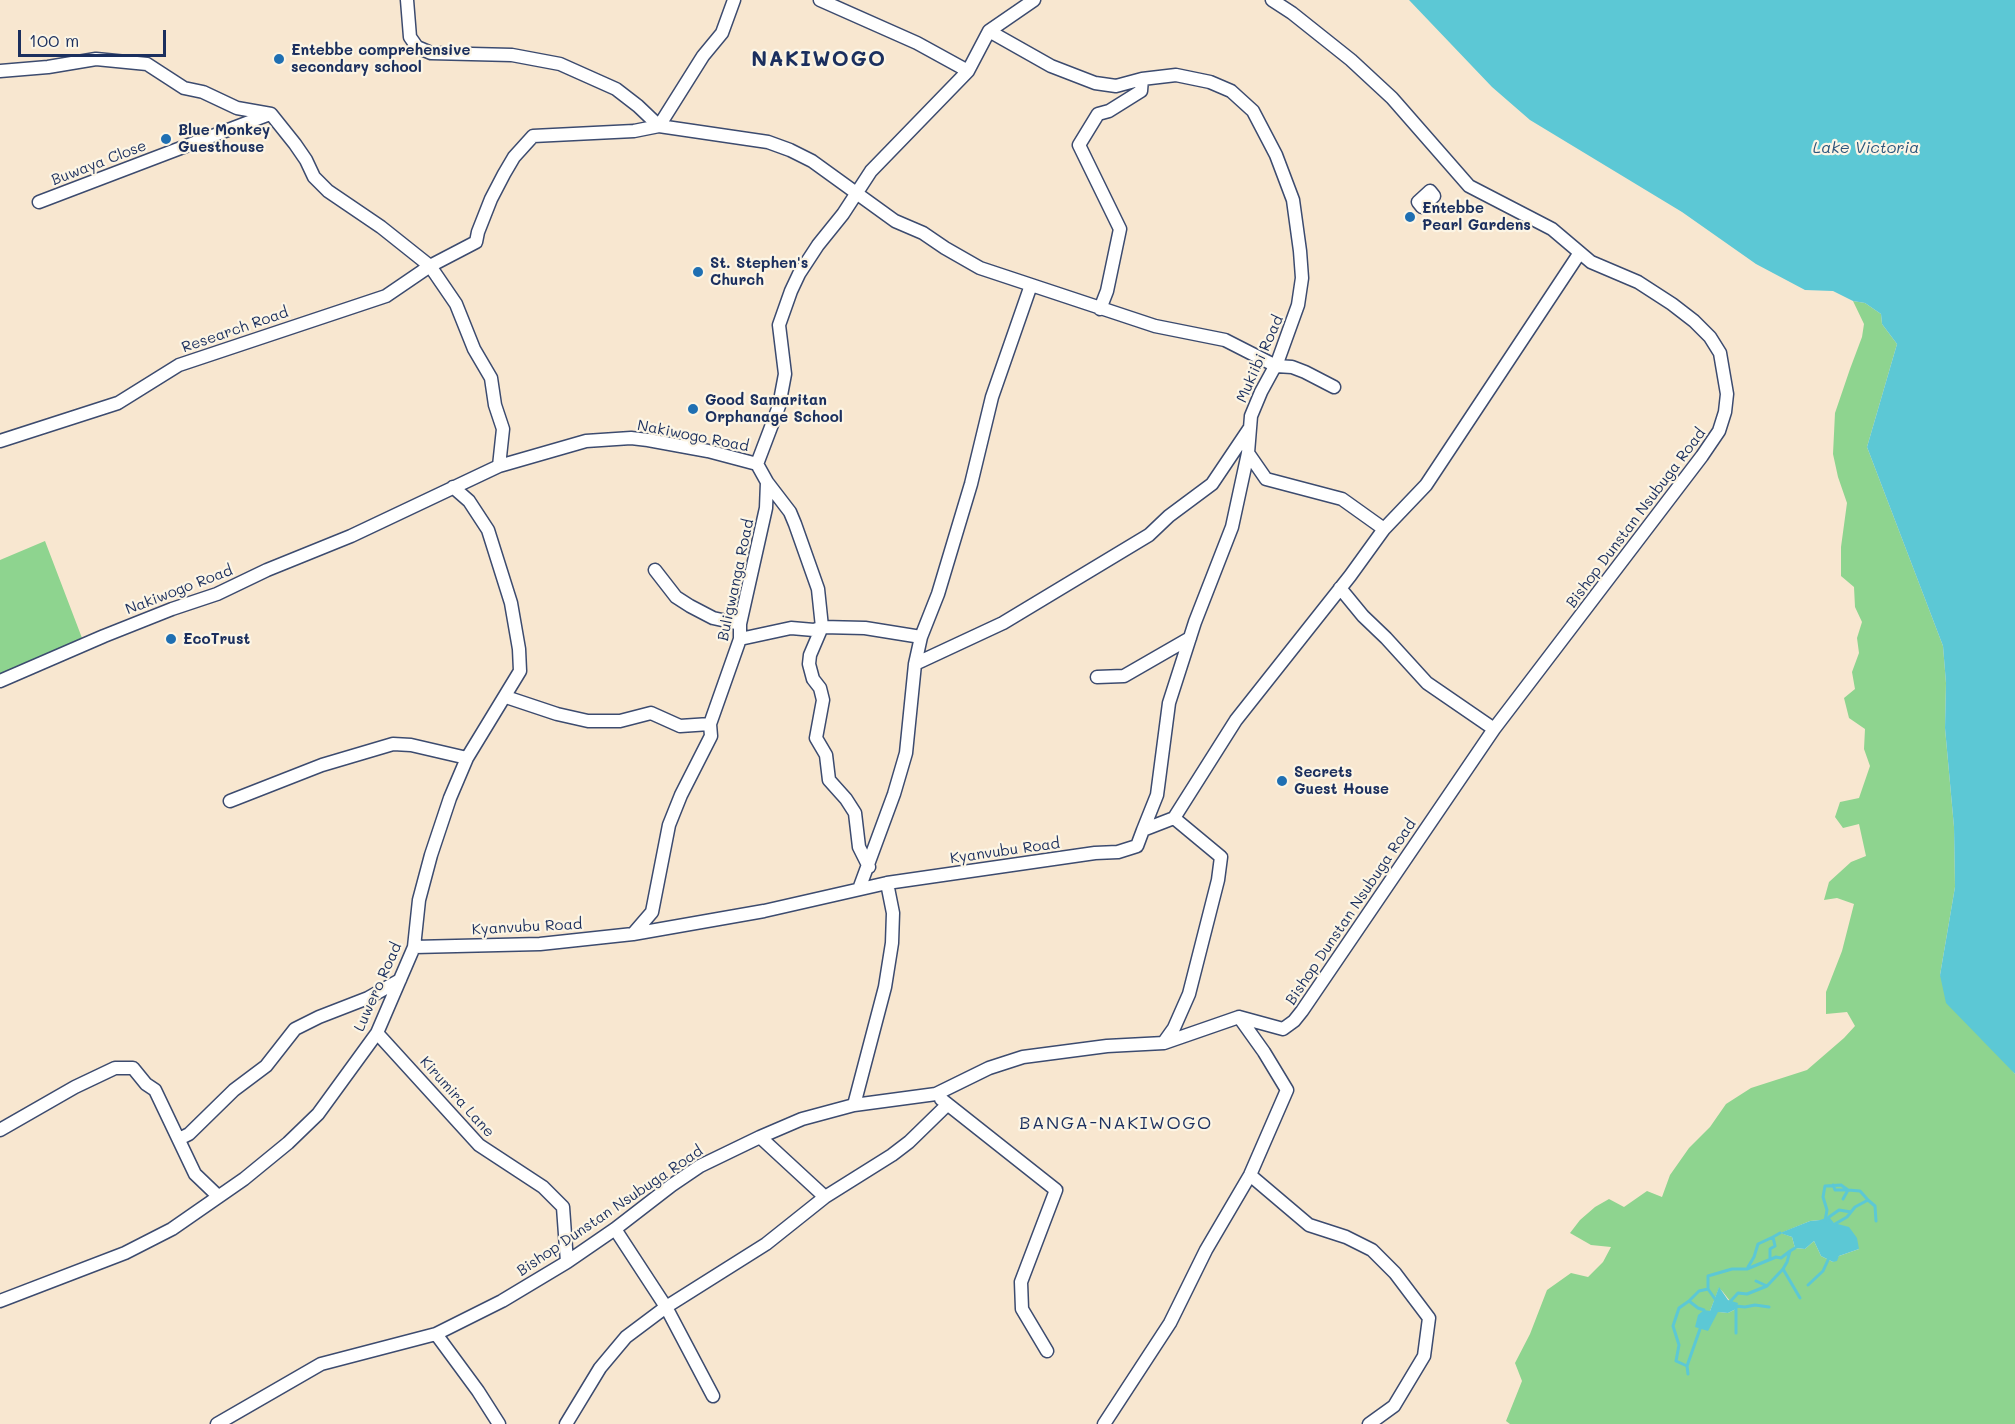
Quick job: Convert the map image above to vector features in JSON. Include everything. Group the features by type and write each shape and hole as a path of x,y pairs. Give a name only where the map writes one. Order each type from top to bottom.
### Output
{"street":[{"path":"407,0 410,37 417,47 431,53 512,55 560,64 616,89 659,126 768,142 790,150 812,161 895,221 923,233 980,268 1155,326 1225,340 1276,366 1292,367 1334,387"},
{"path":"659,126 704,56 723,33 734,0"},
{"path":"820,0 917,43 968,71"},
{"name":"Nakiwogo Road","path":"0,681 104,636 217,594 267,570 351,536 499,466 586,441 631,438 708,451 757,464 780,406 785,374 779,325 791,291 818,245 871,171 968,71 989,31 1034,0"},
{"name":"Bishop Dunstan Nsubuga Road","path":"218,1424 321,1364 436,1334 502,1301 567,1262 700,1166 802,1119 854,1105 936,1094 989,1068 1023,1057 1107,1046 1164,1043 1239,1017 1283,1029 1294,1022 1494,729 1702,456 1719,431 1725,412 1727,394 1720,353 1710,337 1694,321 1638,282 1591,262 1552,229 1469,186 1392,98 1352,60 1272,0"},
{"name":"Mukiibi Road","path":"989,31 1051,66 1095,83 1116,86 1142,79 1176,75 1210,81 1231,91 1253,111 1276,155 1293,200 1302,278 1296,313 1276,366 1251,416 1248,453 1232,527 1190,638 1169,703 1157,795 1143,830"},
{"path":"0,71 48,68 96,59 147,64 184,88 203,92 237,108 271,114 306,160 314,177 328,191 381,227 430,266 456,304 474,349 490,378 495,405 503,429 499,466"},
{"path":"1100,309 1107,291 1120,229 1079,145 1098,114 1109,111 1141,92 1142,79"},
{"name":"Buwaya Close","path":"39,202 271,114"},
{"name":"Research Road","path":"0,441 118,403 179,365 386,296 430,266 476,242 491,199 504,174 514,157 533,136 634,131 659,126"},
{"path":"1164,1043 1174,1028 1189,994 1218,880 1221,857 1174,818 1236,720 1341,588 1384,529 1426,485 1579,254"},
{"path":"859,889 869,867 906,753 915,664 921,637 939,594 971,484 992,397 1031,285"},
{"path":"915,664 1003,623 1149,535 1169,516 1212,484 1249,428"},
{"path":"1248,453 1266,479 1342,499 1384,529"},
{"path":"757,464 767,482 790,512 818,590 822,627 812,647 809,663 813,679 820,688 823,700 816,738 826,755 829,780 855,813 860,847 869,867"},
{"name":"Buligwanga Road","path":"633,934 652,912 665,855 669,825 681,795 711,736 710,724 740,639 740,624 766,508 767,482"},
{"name":"Luwero Road","path":"0,1301 125,1253 172,1229 252,1172 288,1143 318,1113 377,1032 414,947 419,900 450,798 467,758 520,671 519,649 511,603 488,530 469,501 453,487"},
{"path":"656,570 676,597 713,618 740,624"},
{"path":"1341,588 1363,616 1427,683 1494,729"},
{"path":"740,639 791,628 814,630 822,627 865,628 921,637"},
{"path":"1097,677 1124,676 1190,638"},
{"path":"506,697 557,714 588,721 620,721 651,713 680,726 710,724"},
{"path":"230,801 322,765 393,744 411,745 467,758"},
{"name":"Kyanvubu Road","path":"414,947 540,944 633,934 764,911 887,883 1095,853 1118,852 1137,846 1143,830 1174,818"},
{"path":"854,1105 885,987 892,943 893,913 887,883"},
{"path":"179,1139 189,1134 234,1090 266,1066 295,1029 368,998 399,980"},
{"path":"1104,1424 1170,1323 1206,1250 1250,1175 1287,1090 1239,1017"},
{"name":"Kirumira Lane","path":"377,1032 478,1145 543,1187 559,1202 563,1207 567,1262"},
{"path":"0,1130 75,1087 115,1068 133,1068 146,1084 155,1090 195,1174 218,1196"},
{"path":"936,1094 1056,1190 1021,1282 1022,1308 1047,1351"},
{"path":"566,1424 612,1352 626,1337 666,1307 766,1244 825,1197 892,1155 909,1142 947,1105"},
{"path":"759,1137 825,1197"},
{"path":"1250,1175 1309,1225 1372,1250 1395,1273 1429,1318 1424,1356 1394,1406 1369,1424"},
{"path":"615,1229 666,1307 713,1396"},
{"path":"436,1334 499,1424"}],"green space":[{"path":"1853,301 1865,303 1881,314 1882,324 1897,344 1867,447 1943,646 1946,683 1945,728 1954,827 1955,887 1940,975 2015,1074 2015,1424 1510,1424 1506,1421 1522,1381 1515,1363 1530,1334 1547,1290 1571,1273 1588,1277 1603,1262 1611,1247 1591,1245 1570,1233 1580,1220 1609,1199 1624,1207 1647,1191 1662,1197 1670,1175 1689,1148 1710,1127 1726,1104 1751,1088 1807,1070 1855,1026 1847,1012 1826,1014 1826,992 1842,951 1854,904 1837,898 1824,900 1829,882 1851,862 1866,856 1859,824 1843,828 1835,817 1840,802 1859,798 1870,766 1864,749 1865,729 1849,718 1844,698 1855,689 1852,672 1859,653 1857,638 1862,622 1855,607 1854,587 1841,576 1841,547 1847,503 1833,454 1835,413 1862,337 1864,324","holes":["1820,1220 1834,1223 1859,1249 1839,1256 1833,1262 1821,1256 1814,1241 1805,1249 1795,1248 1792,1237 1781,1233 1810,1221","1719,1288 1723,1292 1736,1309 1728,1313 1710,1311"]},
{"path":"45,541 82,638 0,677 0,560"}],"water":[{"name":"Lake Victoria","path":"1409,0 2015,0 2015,1074 1946,1003 1940,975 1955,887 1954,827 1945,728 1946,683 1943,646 1867,447 1897,344 1882,324 1881,314 1865,303 1853,301 1833,291 1805,290 1756,264 1682,212 1530,120 1492,87"},
{"path":"1829,1217 1834,1223 1849,1227 1857,1238 1859,1249 1839,1256 1837,1261 1833,1262 1821,1256 1814,1241 1805,1249 1795,1248 1792,1237 1780,1233 1810,1221"},
{"path":"1719,1287 1728,1300 1738,1303 1736,1309 1728,1313 1718,1312 1708,1331 1695,1327 1698,1315 1704,1310 1710,1311"}],"waterway":[{"path":"1833,1185 1835,1190 1848,1190 1843,1199"},
{"path":"1825,1221 1827,1210 1823,1197 1825,1186 1841,1185 1848,1190 1860,1191 1868,1200"},
{"path":"1835,1224 1847,1217 1855,1207 1868,1200 1875,1206 1876,1221"},
{"path":"1828,1220 1839,1210 1851,1212"},
{"path":"1770,1259 1770,1249 1775,1246 1773,1237 1780,1233"},
{"path":"1748,1267 1758,1244 1773,1237"},
{"path":"1795,1248 1790,1251 1783,1269 1800,1298"},
{"path":"1715,1299 1708,1289 1708,1276 1732,1269 1747,1269 1776,1257 1781,1258 1790,1251"},
{"path":"1808,1285 1823,1271 1828,1260"},
{"path":"1729,1303 1738,1293 1747,1294 1767,1286 1783,1269"},
{"path":"1756,1281 1767,1286"},
{"path":"1689,1301 1699,1291 1708,1289"},
{"path":"1687,1366 1676,1361 1679,1345 1673,1326 1679,1308 1689,1301 1704,1310"},
{"path":"1735,1306 1769,1307"},
{"path":"1736,1308 1736,1333"},
{"path":"1688,1374 1687,1366 1700,1329"}],"place":[{"name":"Entebbe comprehensive secondary school","path":"279,59"},
{"name":"Blue Monkey Guesthouse","path":"166,139"},
{"name":"Entebbe Pearl Gardens","path":"1410,217"},
{"name":"St. Stephen's Church","path":"698,272"},
{"name":"Good Samaritan Orphanage School","path":"693,409"},
{"name":"EcoTrust","path":"171,639"},
{"name":"Secrets Guest House","path":"1282,781"}],"district":[{"name":"NAKIWOGO","path":"819,60"},
{"name":"BANGA-NAKIWOGO","path":"1116,1123"}]}
